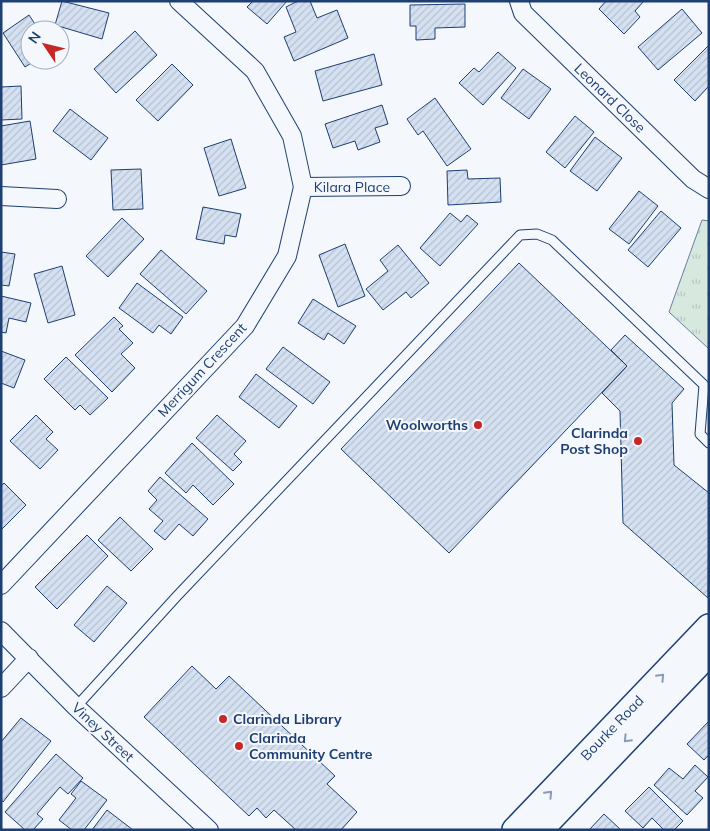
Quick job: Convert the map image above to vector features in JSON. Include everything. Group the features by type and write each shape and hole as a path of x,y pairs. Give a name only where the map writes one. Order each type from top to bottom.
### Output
{"main road":[{"name":"Bourke Road","path":"515,830 709,627"},
{"name":"Bourke Road","path":"540,830 709,653"}],"street":[{"name":"Merrigum Crescent","path":"1,585 245,326 287,256 303,187 292,136 255,71 179,1"},
{"name":"Leonard Close","path":"519,1 523,13 693,179 709,190"},
{"name":"Kilara Place","path":"303,187 401,186"},
{"path":"1,196 57,199"},
{"name":"Viney Street","path":"1,631 30,658 76,707 209,830"},
{"path":"1,688 30,658"}],"lane":[{"path":"76,707 176,596 520,235 537,234 552,240 704,385 700,434 709,443"}],"green space":[{"path":"702,220 709,221 709,349 669,312"}],"building":[{"path":"62,1 109,13 102,39 70,29 70,20 56,20"},
{"path":"253,1 287,1 267,24 247,7"},
{"path":"298,1 310,1 317,18 337,10 348,38 294,61 284,37 296,32 286,7"},
{"path":"606,1 644,1 635,11 640,17 624,34 599,9"},
{"path":"465,4 465,27 435,28 435,39 416,40 416,26 410,26 410,5"},
{"path":"682,9 702,33 658,70 638,47"},
{"path":"29,15 32,20 22,20"},
{"path":"20,21 20,59 3,33"},
{"path":"135,31 157,55 116,93 94,69"},
{"path":"709,45 709,86 695,101 674,80"},
{"path":"498,52 516,68 483,105 459,83 474,68 479,72"},
{"path":"374,54 382,85 323,101 315,71"},
{"path":"172,64 193,85 158,121 136,100"},
{"path":"523,69 551,89 529,119 501,98"},
{"path":"21,86 22,119 1,120 1,87"},
{"path":"435,98 471,149 447,166 423,131 418,135 407,119"},
{"path":"382,105 388,124 375,128 380,142 358,150 355,141 333,148 325,124"},
{"path":"70,109 108,138 91,160 53,131"},
{"path":"575,116 594,132 565,168 546,152"},
{"path":"30,121 36,159 1,165 1,126"},
{"path":"595,137 622,158 597,191 570,171"},
{"path":"231,139 246,188 219,196 204,148"},
{"path":"141,169 143,209 113,210 111,170"},
{"path":"467,170 468,179 500,178 501,202 448,205 447,171"},
{"path":"639,191 658,206 629,244 609,229"},
{"path":"203,207 241,214 236,237 225,235 224,244 196,239"},
{"path":"661,211 681,228 648,267 628,250"},
{"path":"450,213 461,222 467,215 478,224 440,266 420,248"},
{"path":"122,218 144,239 108,277 86,256"},
{"path":"345,244 365,296 338,307 319,255"},
{"path":"398,245 429,283 411,298 406,292 383,310 366,289 388,271 380,260"},
{"path":"161,250 207,291 186,314 140,274"},
{"path":"1,252 15,254 9,286 1,285"},
{"path":"519,263 627,366 449,553 341,449"},
{"path":"62,266 75,315 48,323 34,274"},
{"path":"137,283 183,317 171,334 159,325 153,333 119,308"},
{"path":"1,296 31,303 26,322 9,318 6,333 1,332"},
{"path":"313,299 356,326 344,344 328,333 324,340 298,323"},
{"path":"114,317 123,326 119,329 133,343 121,354 135,368 112,392 75,355"},
{"path":"625,335 684,389 672,403 674,465 709,493 708,598 623,523 620,411 602,393 627,366 611,350"},
{"path":"283,347 330,382 313,404 266,369"},
{"path":"1,351 25,360 14,388 1,383"},
{"path":"66,357 108,398 90,415 80,405 75,410 44,379"},
{"path":"256,374 297,406 279,428 239,397"},
{"path":"36,415 53,432 46,439 58,450 40,469 10,441"},
{"path":"217,415 246,441 234,454 242,462 233,471 196,438"},
{"path":"192,443 234,484 213,505 193,485 186,493 165,473"},
{"path":"160,477 208,519 193,536 179,524 165,540 154,531 163,521 149,509 157,500 148,491"},
{"path":"4,483 26,505 1,530 1,486"},
{"path":"120,517 153,549 131,571 98,540"},
{"path":"87,535 108,556 57,609 35,587"},
{"path":"107,586 127,603 94,642 74,625"},
{"name":"Clarinda Community Centre","path":"192,666 216,689 229,676 335,776 327,784 357,812 341,830 296,830 274,810 266,818 257,808 249,816 144,717"},
{"path":"21,718 51,741 3,802 1,800 1,742"},
{"path":"709,721 709,755 704,760 687,744"},
{"path":"56,754 83,778 68,794 60,787 37,814 43,819 33,830 25,830 5,812"},
{"path":"695,765 708,777 695,791 703,798 687,815 654,785 669,768 683,779"},
{"path":"81,781 107,800 84,830 72,830 59,820 76,798 71,794"},
{"path":"649,787 683,821 674,830 664,830 652,818 643,828 625,811"},
{"path":"107,810 133,830 92,830"},
{"path":"604,814 621,830 589,830"}],"place":[{"name":"Woolworths","path":"478,425"},
{"name":"Clarinda Post Shop","path":"638,441"},
{"name":"Clarinda Library","path":"223,719"},
{"name":"Clarinda Community Centre","path":"239,746"}]}
